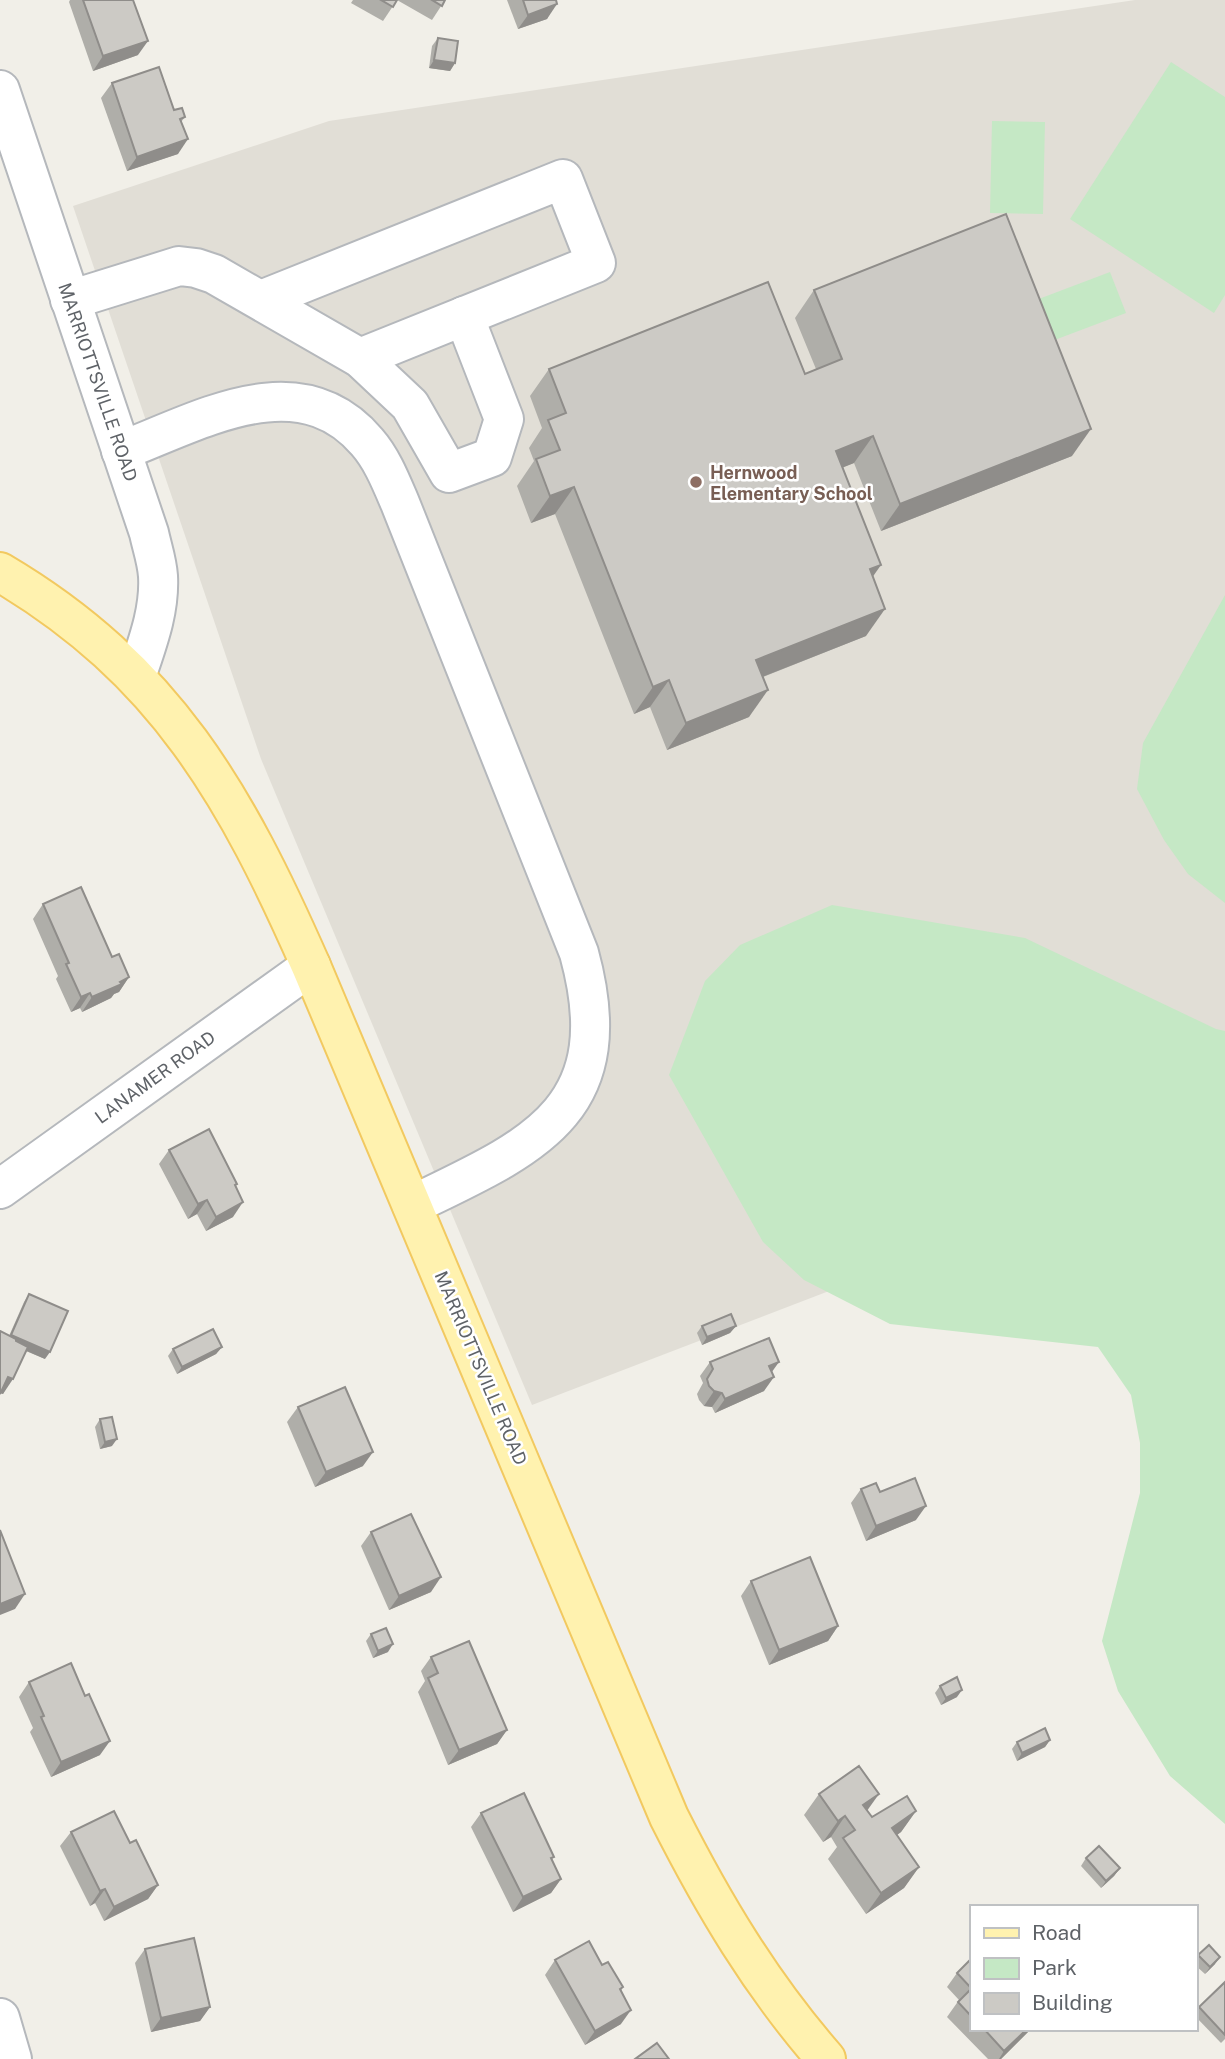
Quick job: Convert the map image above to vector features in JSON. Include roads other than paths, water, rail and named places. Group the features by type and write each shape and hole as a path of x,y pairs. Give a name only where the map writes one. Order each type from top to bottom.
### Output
{"main road":[{"name":"MARRIOTTSVILLE ROAD","path":"0,572 106,648 187,735 225,794 277,890 311,966 669,1817 707,1891 741,1948 788,2014 825,2059"}],"street":[{"name":"MARRIOTTSVILLE ROAD","path":"0,90 149,533 158,574 157,603 152,630 135,677"},
{"path":"261,300 563,179 596,263 360,358"},
{"path":"70,300 179,266 214,274 360,358 410,405 449,474 492,457 503,419 464,316"},
{"path":"121,451 234,409 264,402 293,400 322,407 346,421 368,442 385,468 400,503 579,953 588,987 592,1023 589,1052 567,1105 551,1124 517,1152 412,1205"},
{"name":"LANAMER ROAD","path":"0,1189 311,966"},
{"path":"0,2018 12,2059"}],"place":[{"name":"Hernwood Elementary School","path":"696,482"}]}
